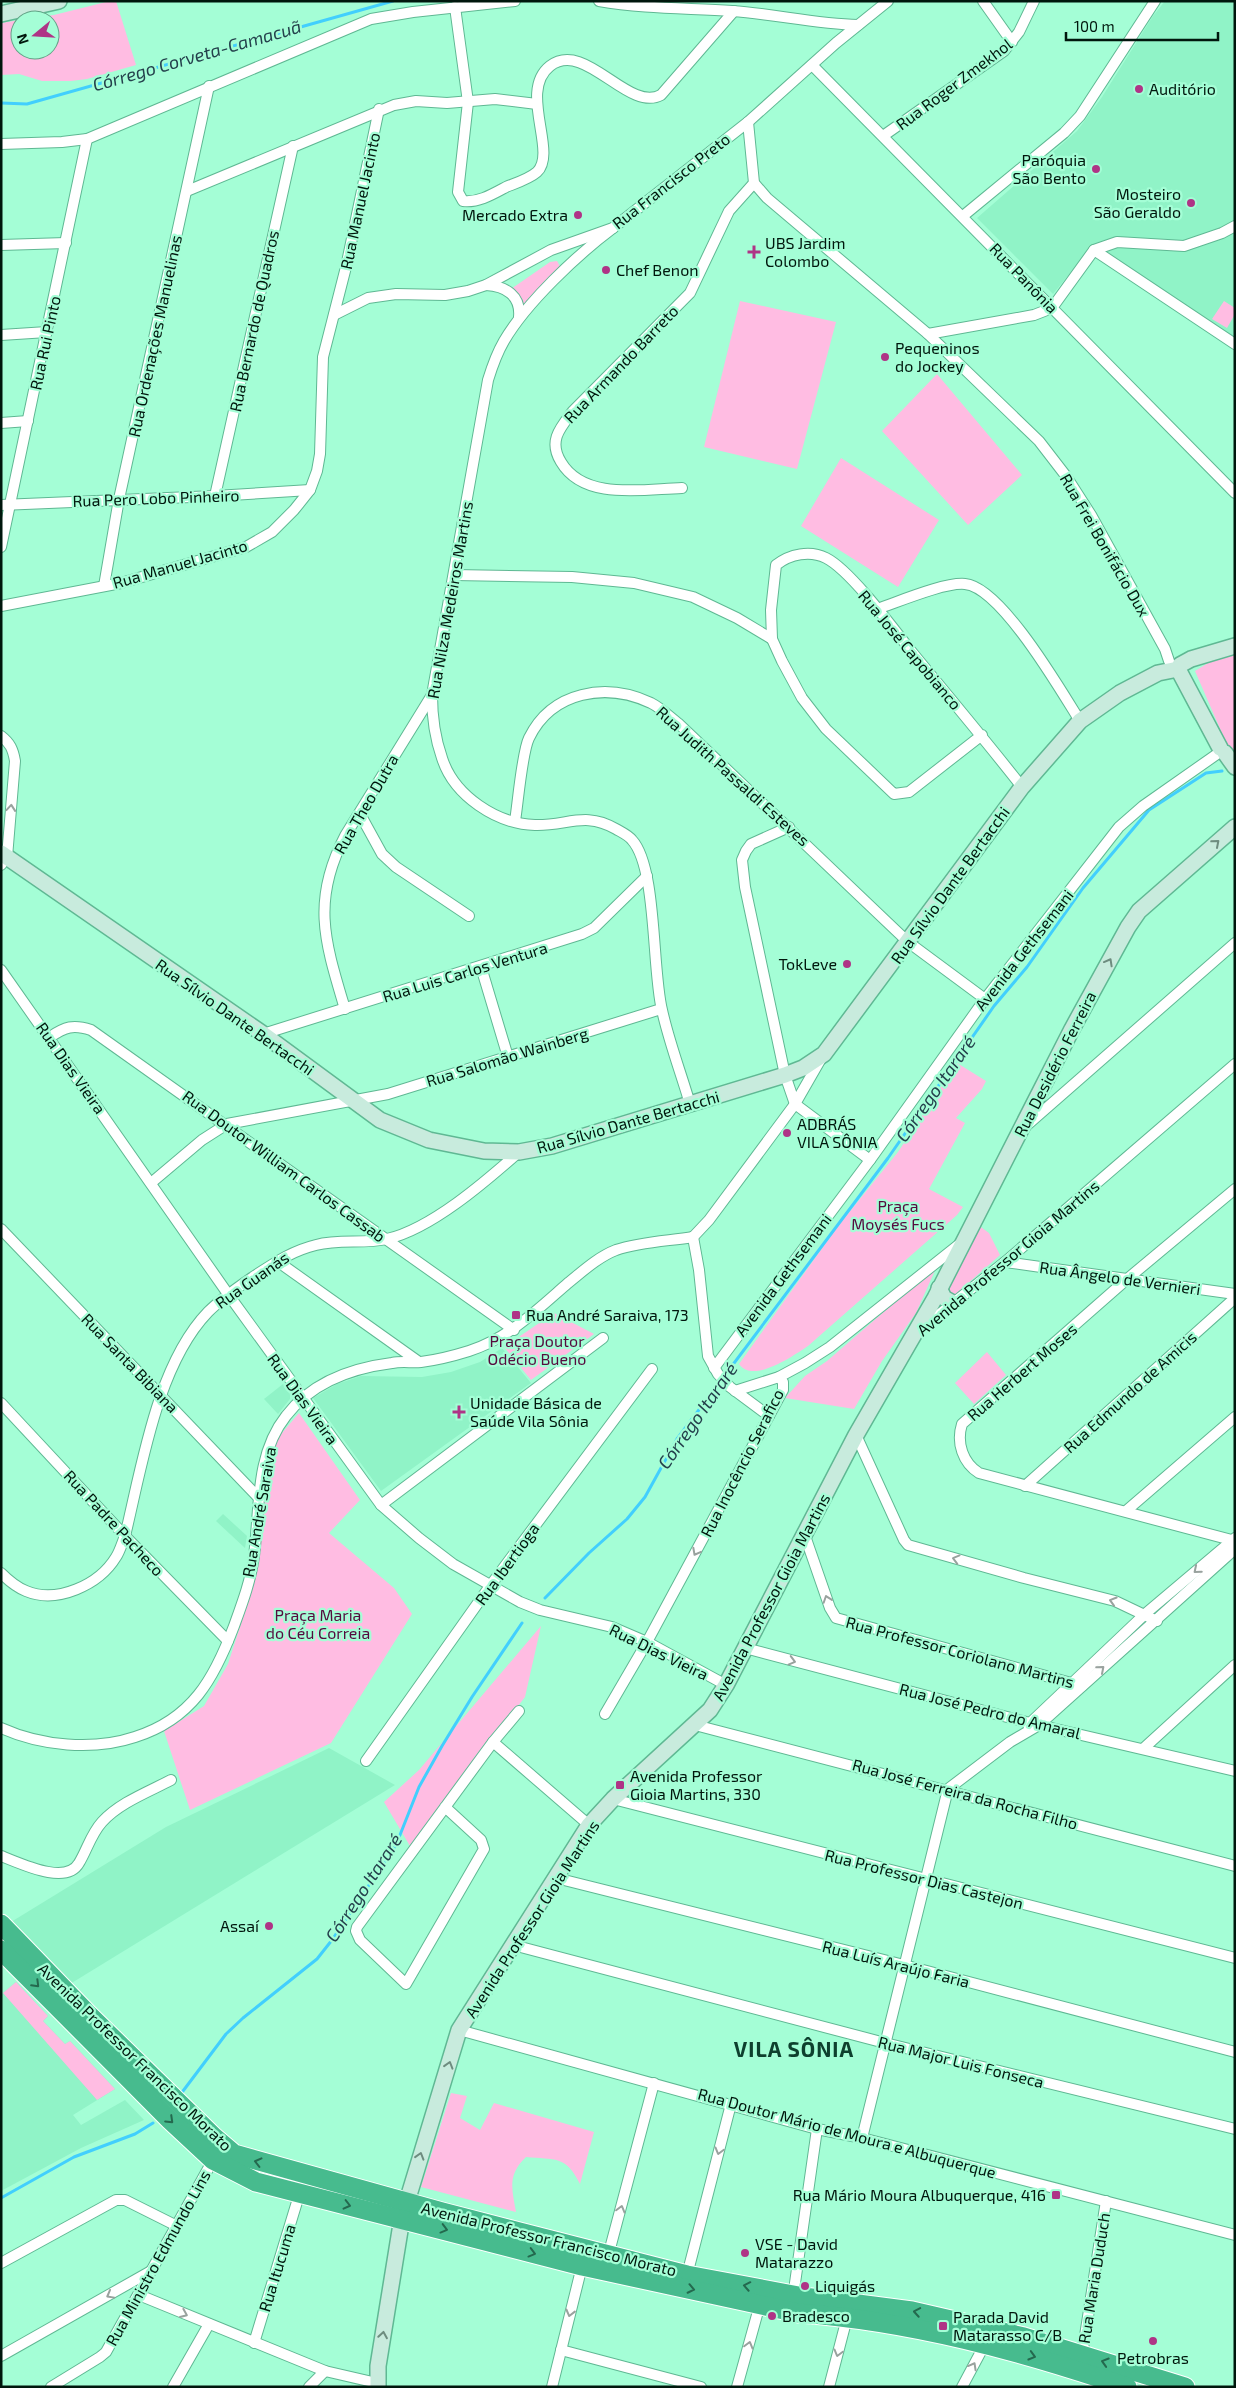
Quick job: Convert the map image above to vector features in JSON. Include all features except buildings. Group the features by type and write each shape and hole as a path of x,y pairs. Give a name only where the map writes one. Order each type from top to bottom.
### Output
{"highway":[{"name":"Avenida Professor Francisco Morato","path":"1,1924 91,2017 214,2137 234,2154 582,2266 760,2304 796,2304 912,2311 948,2318 1024,2336 1185,2387"},
{"name":"Avenida Professor Francisco Morato","path":"1,1950 170,2120 213,2160 256,2182 300,2192 404,2210 687,2275 847,2318 985,2344 1042,2358 1127,2387"}],"street":[{"path":"1,14 58,1"},
{"path":"1,144 62,142 87,139 370,19 515,1"},
{"path":"599,1 663,9 734,11 822,25 858,26"},
{"name":"Rua Francisco Preto","path":"334,315 368,298 396,294 445,295 486,285 551,250 613,228 748,122 812,65 834,38 858,26 888,1"},
{"path":"983,1 1012,42"},
{"name":"Rua Roger Zmekhol","path":"883,136 997,56 1020,32 1034,1"},
{"path":"963,216 1064,133 1080,116 1155,1"},
{"path":"455,7 468,102 458,192 464,201 470,202 488,197 530,176 540,166 542,140 537,104 544,74 550,66 566,60 581,62 624,89 640,96 657,98 734,11"},
{"path":"822,25 834,38 844,25"},
{"name":"Rua Panônia","path":"812,65 1235,493"},
{"name":"Rua Ordenações Manuelinas","path":"104,586 119,499 209,86"},
{"path":"187,191 379,109 407,102 468,102 495,99 537,104"},
{"name":"Rua Manuel Jacinto","path":"1,606 151,576 252,544 272,532 283,522 310,490 317,471 320,454 323,357 375,134 379,109"},
{"path":"748,122 754,183"},
{"name":"Rua Rui Pinto","path":"1,547 6,505 28,421 87,139"},
{"name":"Rua Bernardo de Quadros","path":"215,496 293,146"},
{"name":"Rua Frei Bonifácio Dux","path":"754,183 767,198 928,334 1039,441 1066,476 1091,515 1223,751"},
{"name":"Rua Armando Barreto","path":"682,488 618,490 584,485 569,475 559,460 554,444 556,432 573,411 690,293 729,211 754,183"},
{"path":"928,334 1034,315 1052,308 1094,250 1117,242 1184,246 1222,233 1235,226"},
{"name":"Rua Nilza Medeiros Martins","path":"613,228 592,244 519,317 503,342 488,380 432,695 432,719 442,760 456,783 468,797 484,810 515,821 535,825 591,819 607,824 632,840 639,851 647,876 661,1008 690,1104"},
{"path":"1,245 66,243"},
{"path":"1094,250 1235,344"},
{"path":"486,285 501,287 513,294 520,310 519,317"},
{"path":"1,335 47,332"},
{"path":"1,423 28,421"},
{"name":"Rua Pero Lobo Pinheiro","path":"6,505 310,490"},
{"name":"Rua José Capobianco","path":"772,639 771,610 776,565 782,560 800,554 816,554 828,559 838,566 877,609 982,735 1022,787"},
{"path":"454,575 572,578 634,583 693,597 736,618 772,639 802,698 826,729 894,794 900,795 909,792 982,735"},
{"path":"877,609 950,585 964,583 974,586 997,604 1030,642 1080,721"},
{"name":"Rua Sílvio Dante Bertacchi","path":"3,858 263,1034 380,1120 429,1140 484,1151 519,1152 552,1146 785,1075 803,1068 824,1054 1022,787 1080,721 1120,693 1174,665 1235,646"},
{"name":"Rua Judith Passaldi Esteves","path":"515,821 528,740 542,717 564,700 598,691 632,695 653,704 678,724 789,827 908,942 985,999"},
{"name":"Rua Theo Dutra","path":"345,1008 330,961 324,919 324,896 335,856 409,729 432,695"},
{"path":"1,736 9,743 15,761 3,858"},
{"name":"Avenida Gethsemani","path":"716,1371 985,999 1119,827 1143,806 1223,751"},
{"path":"360,814 382,854 396,867 470,916"},
{"path":"789,827 751,844 742,860 744,887 785,1075 795,1104 870,1160"},
{"name":"Rua Desidério Ferreira","path":"916,1332 1072,1029 1139,910 1235,827"},
{"name":"Rua Luis Carlos Ventura","path":"263,1034 582,934 594,928 647,876"},
{"path":"1021,1130 1235,943"},
{"path":"481,967 508,1057"},
{"name":"Rua Dias Vieira","path":"1,970 50,1037 301,1398 381,1505 453,1564 520,1602 540,1610 612,1627 647,1642 726,1685"},
{"name":"Rua Salomão Wainberg","path":"227,1124 388,1094 661,1008"},
{"name":"Rua Doutor William Carlos Cassab","path":"50,1037 66,1027 76,1025 91,1030 227,1124 514,1330"},
{"path":"769,1416 732,1389 716,1371 708,1356 699,1270 693,1237 709,1220 795,1104 824,1054"},
{"name":"Avenida Professor Gioia Martins","path":"377,2385 404,2210 459,2030 589,1825 613,1800 710,1710 726,1685 856,1435 916,1332 1005,1262 1235,1064"},
{"path":"151,1183 202,1140 227,1124"},
{"name":"Rua Guanás","path":"1,1573 25,1591 37,1595 58,1595 79,1589 103,1572 116,1558 125,1536 160,1395 183,1346 207,1314 228,1294 292,1252 318,1244 386,1239 425,1224 492,1175 519,1152"},
{"name":"Rua Herbert Moses","path":"1234,1542 1126,1511 979,1473 969,1467 961,1450 960,1435 962,1424 1126,1280 1235,1189"},
{"name":"Rua Santa Bibiana","path":"1,1229 259,1498"},
{"name":"Rua André Saraiva","path":"1,1728 58,1743 91,1746 123,1741 149,1733 175,1718 198,1697 214,1675 242,1606 254,1558 264,1461 274,1434 301,1398 340,1375 394,1362 419,1362 470,1351 514,1330 592,1263 616,1250 693,1237"},
{"name":"Rua Inocêncio Serafico","path":"605,1714 647,1642 783,1390 779,1377 830,1347 961,1242"},
{"path":"277,1261 419,1362"},
{"path":"938,1261 944,1298 953,1303"},
{"name":"Rua Ângelo de Vernieri","path":"1005,1262 1235,1294"},
{"name":"Rua Edmundo de Amicis","path":"1025,1486 1235,1298"},
{"path":"381,1505 602,1338"},
{"name":"Rua Ibertioga","path":"366,1761 490,1586 652,1369"},
{"path":"732,1389 779,1377"},
{"path":"745,1399 748,1390 753,1385"},
{"name":"Rua Padre Pacheco","path":"1,1403 125,1536 228,1642"},
{"path":"1126,1511 1235,1417"},
{"path":"856,1435 908,1545 1024,1578 1115,1601 1157,1621"},
{"name":"Rua Professor Coriolano Martins","path":"805,1536 830,1608 836,1618 1069,1684 1082,1686"},
{"path":"1034,1724 1069,1684 1145,1614 1234,1542"},
{"path":"862,2138 948,1789 1082,1686 1157,1621 1234,1542"},
{"name":"Rua José Pedro do Amaral","path":"745,1648 1034,1724 1144,1748 1235,1771"},
{"path":"1144,1748 1235,1665"},
{"path":"445,1807 481,1840 484,1849 406,1984 360,1940 356,1932 357,1927 445,1807 493,1742 519,1711"},
{"name":"Rua José Ferreira da Rocha Filho","path":"695,1725 948,1789 1235,1866"},
{"path":"493,1742 589,1825"},
{"path":"1,1856 60,1874 74,1870 101,1823 116,1810 171,1780"},
{"name":"Rua Professor Dias Castejon","path":"613,1800 1235,1958"},
{"name":"Rua Luís Araújo Faria","path":"556,1878 904,1965 1235,2052"},
{"name":"Rua Major Luis Fonseca","path":"514,1945 885,2043 1235,2129"},
{"name":"Rua Doutor Mário de Moura e Albuquerque","path":"459,2030 817,2129 862,2138 1235,2235"},
{"path":"608,2256 654,2083"},
{"path":"687,2275 732,2104"},
{"path":"796,2304 795,2282 817,2129"},
{"name":"Rua Ministro Edmundo Lins","path":"51,2387 100,2358 139,2295 213,2160"},
{"name":"Rua Itucuma","path":"254,2343 300,2192"},
{"path":"1,2263 116,2200 125,2200 177,2226"},
{"name":"Rua Maria Duduch","path":"1082,2355 1106,2201"},
{"path":"552,2387 582,2266"},
{"path":"1,2356 152,2271"},
{"path":"139,2295 325,2371 377,2385"},
{"path":"737,2387 760,2304"},
{"path":"829,2387 847,2318"},
{"path":"173,2387 209,2324"},
{"path":"962,2387 985,2344"},
{"path":"561,2350 702,2387"},
{"path":"309,2387 325,2371"}],"shaded area":[{"path":"1165,1 1235,1 1235,339 1087,252 1053,294 977,218 1077,131 1102,97 1153,16"},
{"path":"502,1348 531,1383 381,1491 313,1398 337,1384 361,1376 422,1377 451,1372 480,1362"},
{"path":"283,1384 290,1394 290,1399 278,1414 264,1399"},
{"path":"223,1514 247,1536 245,1548 216,1521"},
{"path":"329,1748 395,1785 70,1984 11,1922 166,1827"},
{"path":"16,1982 48,2016 43,2021 65,2044 70,2041 115,2089 73,2115 81,2125 125,2100 144,2120 81,2148 1,2191 1,1995"}],"green space":[{"path":"116,1 136,65 87,79 71,81 42,81 19,74 1,75 1,23 10,22 10,60 60,60 60,14"},
{"path":"557,261 561,268 522,308 511,289 550,262"},
{"path":"740,301 836,322 797,469 704,447"},
{"path":"1224,301 1235,308 1235,314 1227,328 1212,319"},
{"path":"937,374 1022,475 968,525 882,431"},
{"path":"841,458 939,520 898,587 801,526"},
{"path":"1235,651 1235,752 1231,754 1195,671 1221,655"},
{"name":"Praça Moysés Fucs","path":"957,1063 986,1081 982,1089 956,1118 965,1123 929,1189 963,1207 957,1215 808,1346 793,1356 763,1370 745,1369 739,1364 838,1226 898,1152"},
{"path":"978,1225 989,1233 1000,1255 956,1294 948,1295 944,1287"},
{"path":"937,1266 916,1313 882,1361 854,1409 785,1398 805,1376 827,1361"},
{"name":"Praça Doutor Odécio Bueno","path":"554,1313 594,1334 531,1380 504,1347"},
{"path":"987,1352 1006,1375 974,1404 955,1383"},
{"name":"Praça Maria do Céu Correia","path":"299,1413 360,1500 329,1533 394,1588 412,1614 331,1743 190,1810 164,1731 204,1706 228,1664 245,1611 259,1552 262,1508 276,1440"},
{"path":"541,1626 525,1697 410,1846 384,1802 419,1770"},
{"path":"16,1982 48,2016 43,2021 65,2044 70,2041 115,2089 97,2100 3,1993"},
{"path":"451,2093 467,2096 460,2118 480,2130 494,2103 594,2132 580,2184 570,2168 559,2161 526,2157 513,2176 512,2189 516,2212 421,2187"}],"waterway":[{"name":"Córrego Corveta-Camacuã","path":"1,103 27,104 393,1"},
{"name":"Córrego Itararé","path":"545,1598 589,1553 627,1519 645,1497 677,1439 888,1158 994,1006 1027,967 1083,888 1149,810 1206,773 1222,771"},
{"name":"Córrego Itararé","path":"180,2095 226,2034 243,2018 317,1959 332,1940 396,1845 419,1787 442,1746 472,1697 522,1623"},
{"name":"Córrego Itararé","path":"1,2198 74,2157 135,2134 153,2123"}],"place":[{"name":"Auditório","path":"1139,89"},
{"name":"Paróquia São Bento","path":"1096,169"},
{"name":"Mosteiro São Geraldo","path":"1191,203"},
{"name":"Mercado Extra","path":"578,215"},
{"name":"UBS Jardim Colombo","path":"754,252"},
{"name":"Chef Benon","path":"606,270"},
{"name":"Pequeninos do Jockey","path":"885,357"},
{"name":"TokLeve","path":"847,964"},
{"name":"ADBRÁS VILA SÔNIA","path":"787,1133"},
{"name":"Rua André Saraiva, 173","path":"516,1315"},
{"name":"Unidade Básica de Saúde Vila Sônia","path":"459,1412"},
{"name":"Avenida Professor Gioia Martins, 330","path":"620,1785"},
{"name":"Assaí","path":"269,1926"},
{"name":"Rua Mário Moura Albuquerque, 416","path":"1056,2195"},
{"name":"VSE - David Matarazzo","path":"745,2253"},
{"name":"Liquigás","path":"805,2286"},
{"name":"Bradesco","path":"772,2316"},
{"name":"Parada David Matarasso C/B","path":"943,2326"},
{"name":"Petrobras","path":"1153,2341"}],"district":[{"name":"VILA SÔNIA","path":"794,2050"}]}
